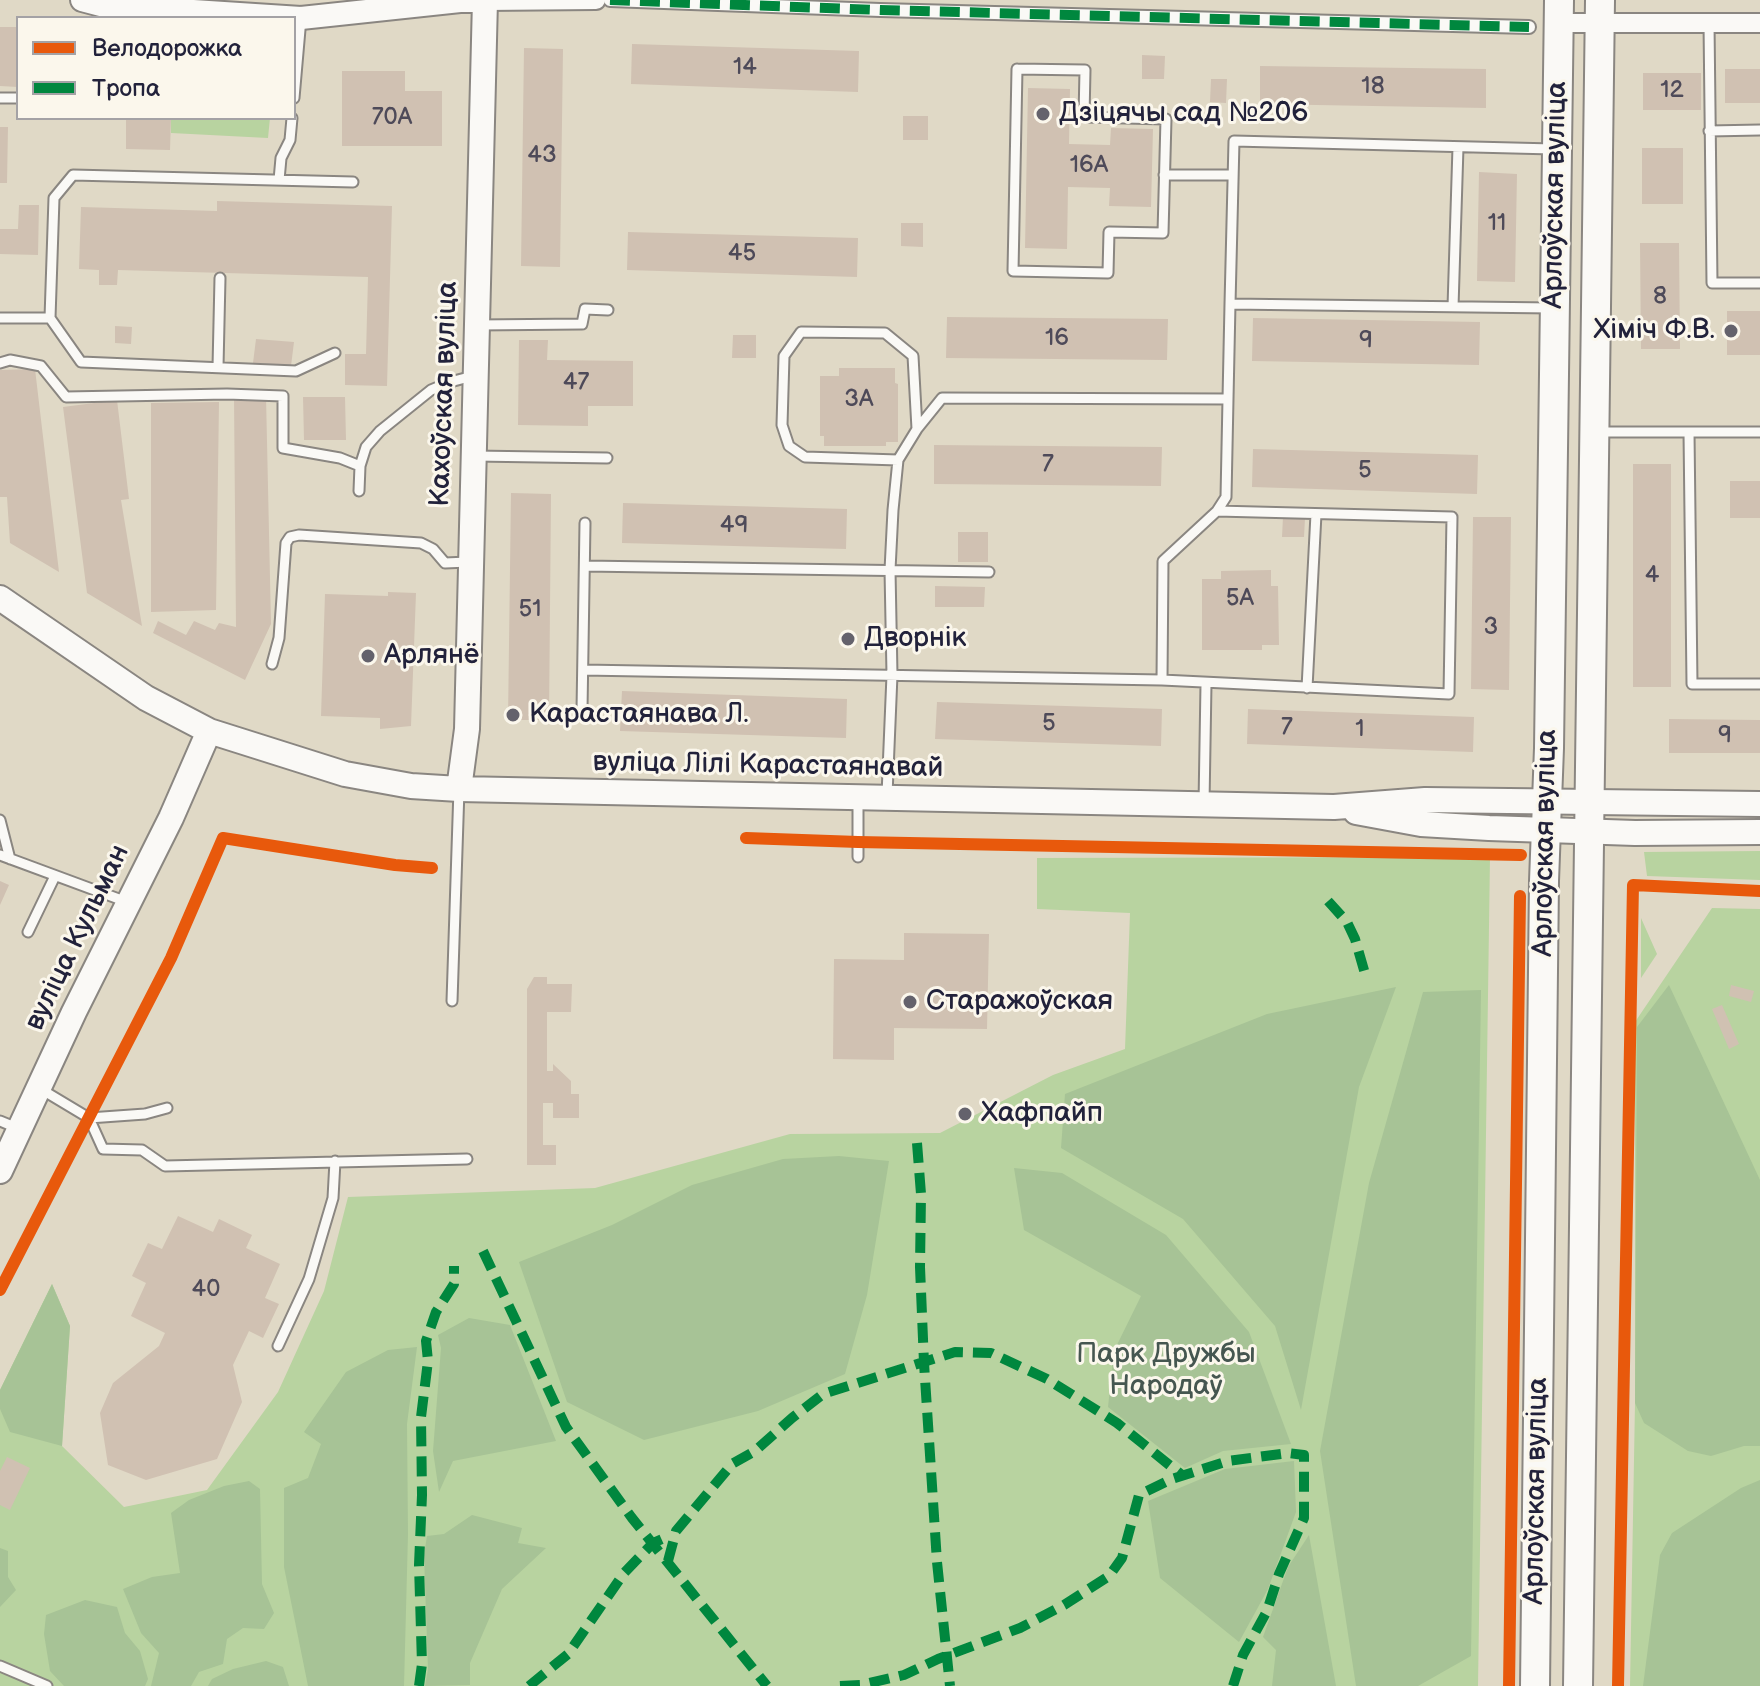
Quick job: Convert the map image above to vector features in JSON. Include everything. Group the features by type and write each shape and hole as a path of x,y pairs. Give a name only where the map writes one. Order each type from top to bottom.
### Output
{"main road":[{"name":"Кахоўская вуліца","path":"459,789 467,729 485,0"},
{"name":"Арлоўская вуліца","path":"1535,1686 1559,11"},
{"name":"Арлоўская вуліца","path":"1578,1686 1600,11"},
{"name":"вуліца Лілі Карастаянавай","path":"0,598 146,698 209,731 345,774 411,786 1334,807 1425,800 1546,799 1760,804"},
{"name":"вуліца Кульман","path":"0,1171 10,1125 39,1088 127,902 171,818 209,731"},
{"name":"вуліца Лілі Карастаянавай","path":"1334,807 1421,824 1588,831 1760,832"}],"street":[{"path":"296,18 460,1 596,0"},
{"path":"610,0 1529,27"},
{"path":"95,2 275,16"},
{"path":"1559,11 1600,11 1709,23 1760,23"}],"lane":[{"path":"296,75 301,18"},
{"path":"1709,23 1712,283 1760,283"},
{"path":"1017,69 1085,70 1084,117 1166,119 1164,175 1163,233 1109,232 1108,273 1013,271 1017,69"},
{"path":"279,180 281,158 290,140 292,120"},
{"path":"1709,131 1760,130"},
{"path":"1162,680 1163,561 1217,511 1226,497 1234,141 1557,149"},
{"path":"1453,307 1458,147"},
{"path":"335,353 296,371 81,362 50,318 54,198 73,175 353,182"},
{"path":"1164,175 1233,175"},
{"path":"218,367 220,278"},
{"path":"1230,304 1555,308"},
{"path":"477,325 582,324 585,309 608,310"},
{"path":"0,318 50,318"},
{"path":"898,460 805,457 789,446 782,425 784,356 801,332 885,333 913,356 917,429"},
{"path":"0,363 10,360 41,366 66,397 283,396 283,448 340,458 360,466"},
{"path":"359,491 360,466 366,447 380,431 421,398 450,382 476,375"},
{"path":"887,798 892,675 890,570 898,460 917,429 942,398 1228,399"},
{"path":"1593,432 1760,432"},
{"path":"1689,432 1692,684 1760,684"},
{"path":"472,456 607,458"},
{"path":"583,670 1162,680 1449,694 1452,517 1217,511"},
{"path":"1307,688 1316,514"},
{"path":"582,710 585,523"},
{"path":"272,664 279,638 286,543 290,537 299,535 421,543 433,549 445,563 470,562"},
{"path":"585,566 989,572"},
{"path":"1204,805 1206,684"},
{"path":"452,1001 459,789"},
{"path":"858,798 858,857"},
{"path":"0,820 5,857 127,902"},
{"path":"28,932 55,876"},
{"path":"39,1088 89,1118 103,1149 142,1150 165,1166 467,1159"},
{"path":"89,1118 145,1114 167,1108"},
{"path":"278,1346 309,1279 333,1198 335,1161"},
{"path":"0,1666 47,1686"}],"green space":[{"path":"171,120 270,120 268,138 171,133"},
{"path":"1760,851 1760,880 1647,876 1644,852"},
{"name":"Парк Дружбы Народаў","path":"1490,857 1478,1686 0,1686 0,1390 52,1284 70,1326 62,1446 124,1507 207,1490 278,1392 324,1291 348,1197 595,1188 790,1134 940,1133 1053,1075 1125,1049 1130,913 1037,909 1037,858"},
{"path":"1712,908 1760,909 1760,1686 1630,1686 1635,1403 1635,1022"},
{"path":"1641,918 1657,954 1641,978"},
{"path":"1669,985 1760,1180 1760,1446 1744,1446 1711,1456 1688,1451 1644,1423 1635,1403 1637,1027"},
{"path":"1396,987 1359,1087 1301,1410 1275,1326 1183,1219 1061,1148 1065,1094 1267,1014"},
{"path":"1481,990 1471,1656 1418,1686 1356,1686 1320,1451 1369,1183 1423,992"},
{"path":"839,1156 889,1161 867,1295 845,1374 758,1411 644,1440 567,1402 519,1262 612,1225 692,1185 783,1159"},
{"path":"1014,1168 1062,1173 1166,1235 1249,1332 1291,1444 1223,1451 1185,1468 1108,1407 1114,1351 1141,1296 1024,1230"},
{"path":"52,1284 70,1326 62,1446 10,1432 0,1409 0,1390"},
{"path":"469,1318 510,1325 556,1441 453,1461 439,1492 433,1451 441,1348 438,1335"},
{"path":"417,1347 407,1424 404,1686 308,1686 284,1567 284,1488 308,1478 321,1444 304,1432 346,1372 388,1350"},
{"path":"1294,1461 1296,1512 1268,1589 1239,1642 1160,1578 1148,1501 1225,1469"},
{"path":"1760,1480 1760,1686 1643,1686 1660,1555 1672,1533 1741,1488"},
{"path":"249,1481 260,1489 262,1584 274,1613 264,1629 243,1628 227,1639 223,1664 199,1672 191,1686 151,1686 159,1653 141,1633 123,1589 152,1577 180,1573 171,1513 189,1500 224,1486"},
{"path":"472,1515 522,1528 518,1543 546,1548 502,1589 470,1663 470,1685 425,1686 428,1669 424,1555 427,1536 444,1534"},
{"path":"1309,1535 1336,1686 1272,1686 1276,1650 1263,1637 1288,1567"},
{"path":"0,1548 8,1551 8,1577 16,1590 0,1607"},
{"path":"85,1600 117,1607 125,1633 140,1651 148,1679 145,1686 64,1686 50,1671 44,1634 46,1615"},
{"path":"266,1661 283,1667 289,1686 208,1686 212,1679 233,1669"}],"building":[{"path":"0,27 16,27 16,87 0,86"},
{"path":"632,44 859,51 858,92 631,84"},
{"path":"524,48 563,49 560,267 521,266"},
{"path":"1142,55 1165,56 1164,79 1142,79"},
{"path":"1260,66 1486,69 1486,108 1260,104"},
{"path":"1725,69 1760,69 1760,103 1725,103"},
{"path":"342,71 405,71 405,91 442,91 442,146 342,146"},
{"path":"1643,73 1701,73 1701,110 1643,110"},
{"path":"1211,79 1227,79 1226,103 1210,102"},
{"path":"1028,88 1070,89 1069,144 1110,145 1111,128 1153,129 1151,207 1109,206 1110,188 1068,187 1067,249 1025,248"},
{"path":"903,116 928,116 928,140 903,140"},
{"path":"126,120 171,120 170,150 126,149"},
{"path":"0,127 8,127 7,183 0,183"},
{"path":"1642,148 1683,148 1683,204 1642,204"},
{"path":"1479,172 1517,174 1515,282 1477,281"},
{"path":"217,201 392,206 387,386 345,385 345,354 366,354 368,277 118,270 117,285 99,285 99,270 79,269 81,207 217,211"},
{"path":"19,205 39,205 38,255 0,254 0,229 18,229"},
{"path":"901,223 923,223 923,247 901,246"},
{"path":"628,232 858,238 857,277 627,270"},
{"path":"1640,243 1679,243 1680,349 1641,349"},
{"path":"1727,311 1760,311 1760,355 1727,355"},
{"path":"947,317 1168,319 1167,360 946,358"},
{"path":"1253,318 1480,322 1479,365 1252,361"},
{"path":"115,326 132,327 131,344 115,343"},
{"path":"733,335 756,335 756,358 732,358"},
{"path":"256,339 294,342 291,366 253,363"},
{"path":"519,340 548,340 547,360 633,361 633,406 588,406 588,426 518,425"},
{"path":"839,368 895,368 898,442 886,442 886,446 824,446 824,436 820,436 820,376 839,376"},
{"path":"35,369 59,572 10,543 7,497 0,497 0,370"},
{"path":"266,396 271,624 245,680 153,633 158,621 186,635 194,621 215,630 219,623 236,627 234,397"},
{"path":"303,397 345,397 346,440 304,440"},
{"path":"117,400 129,499 121,500 142,626 87,593 63,407"},
{"path":"219,402 216,610 151,612 151,403"},
{"path":"934,445 1162,447 1161,486 934,484"},
{"path":"1253,449 1478,455 1477,494 1252,487"},
{"path":"1633,464 1671,464 1671,687 1633,687"},
{"path":"1730,481 1760,481 1760,518 1730,518"},
{"path":"511,493 551,494 549,720 508,720"},
{"path":"623,503 847,509 846,549 622,543"},
{"path":"1283,517 1305,518 1304,537 1282,537"},
{"path":"1473,517 1511,517 1509,690 1471,689"},
{"path":"958,532 988,532 988,562 958,562"},
{"path":"1271,570 1271,586 1278,586 1279,645 1262,645 1262,650 1202,650 1202,579 1221,579 1221,571"},
{"path":"935,586 985,587 984,607 935,607"},
{"name":"Арлянё","path":"388,592 416,593 411,726 380,729 380,718 321,716 325,594 388,596"},
{"path":"622,691 847,699 846,738 620,731"},
{"path":"937,702 1162,709 1161,746 935,739"},
{"path":"1248,709 1474,717 1473,752 1247,744"},
{"path":"1669,719 1760,720 1760,753 1669,753"},
{"path":"0,881 9,885 0,905"},
{"name":"Старажоўская","path":"904,933 989,934 987,1029 894,1028 894,1060 833,1059 834,959 904,960"},
{"path":"534,977 547,977 547,984 572,984 571,1012 547,1012 547,1071 553,1071 553,1064 571,1081 571,1094 579,1094 579,1118 553,1118 553,1103 543,1103 543,1145 556,1145 556,1165 527,1165 527,989"},
{"path":"1731,985 1754,991 1751,1002 1729,996"},
{"path":"1722,1005 1739,1044 1729,1049 1712,1009"},
{"path":"178,1216 213,1232 219,1219 252,1235 246,1248 280,1264 265,1298 279,1304 263,1338 249,1331 233,1365 242,1402 217,1459 146,1480 108,1465 100,1413 113,1383 159,1346 165,1333 131,1316 146,1283 132,1276 148,1243 162,1249"},
{"path":"7,1457 30,1468 10,1510 0,1505 0,1471"}],"marked path":[{"path":"610,0 1529,27"},
{"path":"1328,901 1347,922 1366,977"},
{"path":"917,1143 924,1363 937,1562 950,1686"},
{"path":"483,1251 566,1427 632,1518 767,1686"},
{"path":"419,1686 422,1664 419,1565 421,1417 428,1361 426,1341 436,1312 454,1284 454,1266"},
{"path":"668,1561 676,1531 732,1464 755,1451 823,1394 955,1352 991,1353 1047,1379 1117,1423 1183,1476"},
{"path":"840,1686 861,1685 904,1675 1020,1628 1064,1605 1109,1576 1122,1558 1139,1495 1172,1479 1228,1461 1288,1453 1304,1455 1304,1518 1279,1574 1267,1611 1243,1655 1233,1686"},
{"path":"529,1686 568,1654 624,1573 653,1543 662,1539"}],"cycle path":[{"path":"0,1290 171,958 223,838 432,868"},
{"path":"746,838 1521,855"},
{"path":"1618,1686 1633,885 1760,891"},
{"path":"1509,1686 1520,896"}],"place":[{"name":"Дзіцячы сад №206","path":"1043,114"},
{"name":"Хіміч Ф.В.","path":"1731,331"},
{"name":"Дворнік","path":"848,639"},
{"name":"Арлянё","path":"368,656"},
{"name":"Карастаянава Л.","path":"513,715"},
{"name":"Старажоўская","path":"910,1002"},
{"name":"Хафпайп","path":"965,1114"}]}
